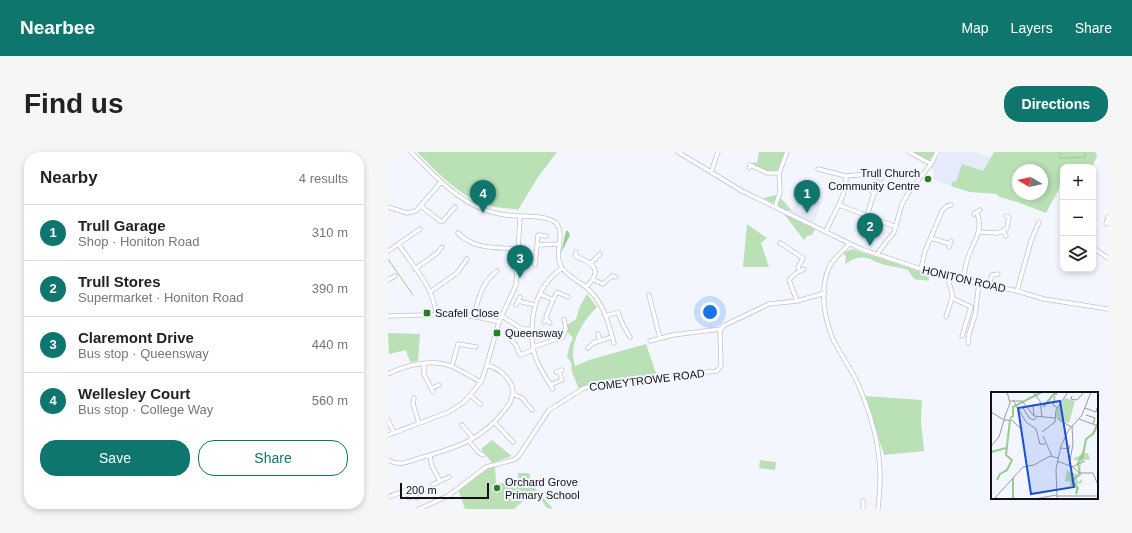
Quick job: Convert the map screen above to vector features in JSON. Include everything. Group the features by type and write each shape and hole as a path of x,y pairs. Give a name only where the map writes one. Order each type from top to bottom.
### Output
{"street":[{"path":"411,152 441,182 470,204 484,210 520,216 546,218 555,222 560,231 558,256 562,268 586,288 600,304 606,316 614,343"},
{"name":"HONITON ROAD","path":"678,152 742,191 826,231 849,244 949,277 1017,291 1061,303 1108,309"},
{"path":"711,172 718,152"},
{"path":"775,207 780,192 779,174 787,152"},
{"path":"909,152 930,164"},
{"path":"877,254 892,236 906,197 930,164 936,152"},
{"path":"750,165 767,173 779,174"},
{"path":"820,169 846,176 869,174 879,177"},
{"path":"826,231 839,205 845,186 846,176"},
{"path":"388,207 410,213 416,211 422,207 441,182"},
{"path":"867,216 876,192 870,190"},
{"path":"921,269 942,211 949,204"},
{"path":"839,205 896,228"},
{"path":"422,207 440,221 443,221 454,212 455,207"},
{"path":"963,280 970,252 977,241 979,232 977,212"},
{"path":"388,435 449,412 470,395 481,382 499,322 516,286 520,216"},
{"path":"1101,222 1107,224 1108,216"},
{"path":"979,232 1003,231 1007,228 1009,217"},
{"path":"1017,291 1028,249 1039,222"},
{"path":"388,250 399,245 417,230"},
{"path":"1003,231 1006,236"},
{"path":"458,233 473,243 482,246 518,248"},
{"path":"535,264 537,244 536,235 546,236"},
{"path":"931,238 950,244"},
{"path":"780,243 804,257 798,266 800,271"},
{"path":"537,244 559,244"},
{"path":"849,244 836,256 830,266 825,293 825,311 833,338 859,384 879,446 881,476 878,509"},
{"path":"399,245 430,292 435,302 436,315"},
{"path":"415,269 433,257 439,248"},
{"path":"1096,250 1108,258"},
{"path":"591,263 600,254"},
{"path":"575,256 591,263 595,270 594,280 586,288"},
{"path":"430,292 457,273 465,261"},
{"path":"552,389 538,366 533,348 532,329 535,305 540,294 550,278 562,268"},
{"path":"797,301 790,280 804,269"},
{"path":"474,316 479,294 494,272"},
{"path":"989,285 991,278 996,273"},
{"path":"594,280 603,284 613,275"},
{"path":"388,280 395,276"},
{"path":"946,317 953,291 948,283 949,277"},
{"path":"967,342 975,315 979,283"},
{"path":"547,322 546,317 556,291 568,297"},
{"path":"650,341 660,338 721,329 726,324 758,307 769,304 797,301 825,293"},
{"path":"540,294 553,300"},
{"path":"649,295 660,338"},
{"path":"952,298 971,307 962,336"},
{"path":"518,301 535,305"},
{"path":"606,316 618,311 622,323 629,335 624,335"},
{"path":"388,316 452,314 474,316 499,322"},
{"path":"502,316 522,329 532,329"},
{"path":"512,341 516,345 520,356 533,348 557,342 563,337 566,331 566,321"},
{"name":"COMEYTROWE ROAD","path":"419,509 448,496 486,467 513,460 518,457 548,412 584,388 618,381 719,370 722,362 721,329"},
{"path":"598,334 600,341"},
{"path":"588,348 590,343 612,337"},
{"path":"452,366 456,344 474,347 474,341"},
{"path":"388,374 408,366 424,364 452,366 481,382"},
{"path":"424,364 424,374 432,390 439,385"},
{"path":"389,462 401,464 455,448 469,441 495,423 509,404 513,394 511,384 503,374 497,368 487,365"},
{"path":"550,385 562,382 559,371"},
{"path":"513,394 522,398 529,409"},
{"path":"470,395 480,404"},
{"path":"414,398 413,404 419,423"},
{"path":"388,420 394,433"},
{"path":"495,423 512,441 515,436"},
{"path":"463,428 473,438"},
{"path":"469,441 478,453 483,455"},
{"path":"430,456 432,466 440,480"},
{"path":"432,485 440,480 450,477"},
{"path":"388,496 418,485"},
{"path":"409,498 416,497 413,488"},
{"path":"863,501 863,509"}],"shaded area":[{"path":"417,152 557,152 538,177 518,210 496,207 474,200 448,182"},
{"path":"759,152 786,152 778,171 767,172 752,165 753,162 757,163"},
{"path":"911,152 935,152 929,161"},
{"path":"939,152 975,152 991,158 970,192 934,180 932,168 936,158 940,157"},
{"path":"994,152 1096,152 1097,156 1093,164 1060,164 1059,189 1046,213 999,197 997,194 970,192 951,186 953,181 956,182 962,164 983,171"},
{"path":"800,183 804,184 802,193 821,203 814,223 792,213"},
{"path":"774,195 782,200 793,211 782,209 777,204 762,199"},
{"path":"784,214 815,228 812,235 807,236 804,240"},
{"path":"747,224 767,238 761,243 769,267 743,267"},
{"path":"566,231 568,231 570,235 561,253"},
{"path":"852,249 928,274 929,281 916,280 908,270 883,264 868,258 858,258 845,264 846,257 843,253"},
{"path":"587,294 597,307 586,319 575,342 573,358 575,366 589,360 646,344 657,376 606,380 586,385 579,389 572,372 571,362 567,357 573,338 567,332 567,325 576,319 580,306"},
{"path":"388,333 420,334 418,361 410,362 406,350 389,354"},
{"path":"865,396 922,400 921,422 924,451 884,455"},
{"path":"492,440 512,456 492,463 481,449"},
{"path":"760,460 776,462 775,470 759,468"},
{"name":"Orchard Grove Primary School","path":"495,465 496,484 518,481 518,473 529,473 534,487 553,509 547,508 535,491 514,509 465,509 458,489 480,473"}],"waterway":[{"path":"1059,152 1060,158 1086,157 1085,152"},
{"path":"388,259 413,295"}],"place":[{"name":"Trull Church Community Centre","path":"928,179"},
{"name":"Wellesley Court","path":"483,213"},
{"name":"Trull Garage","path":"807,213"},
{"name":"Trull Stores","path":"870,246"},
{"name":"Claremont Drive","path":"520,278"},
{"name":"Scafell Close","path":"427,313"},
{"name":"Queensway","path":"497,333"},
{"name":"Orchard Grove Primary School","path":"497,488"}]}
